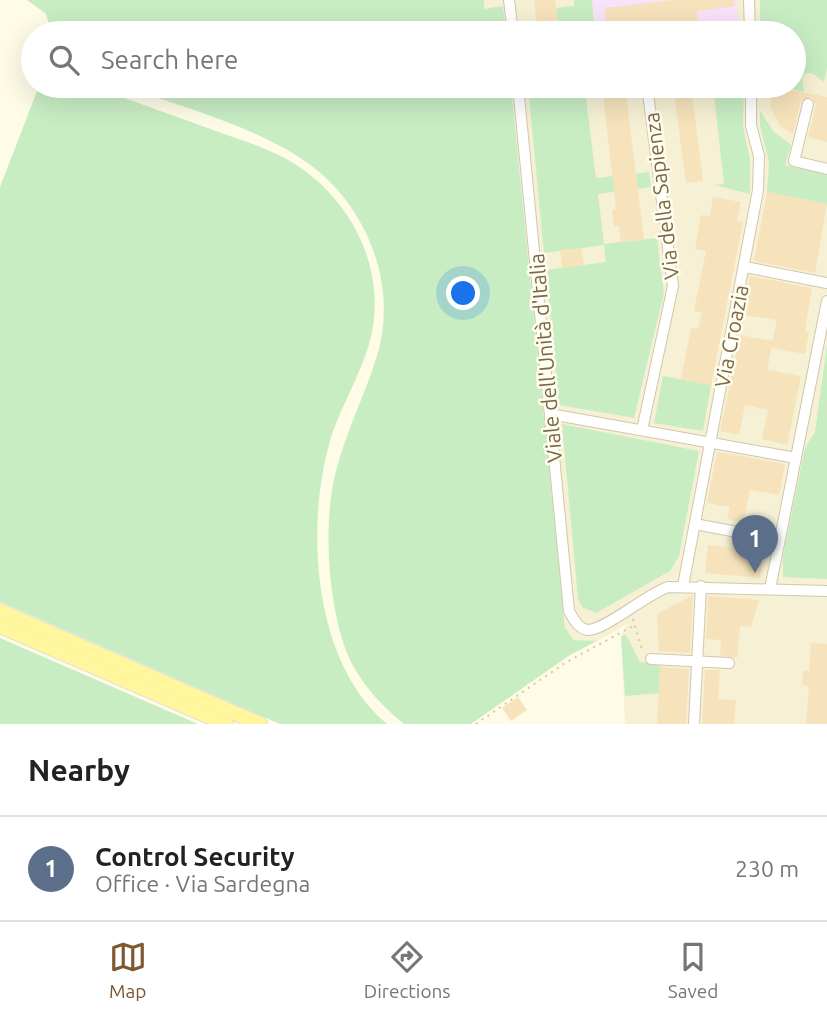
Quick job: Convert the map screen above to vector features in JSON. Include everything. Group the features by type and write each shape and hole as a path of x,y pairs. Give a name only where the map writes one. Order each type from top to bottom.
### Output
{"main road":[{"path":"0,611 260,724"},
{"path":"0,626 226,724"}],"street":[{"path":"509,0 512,21"},
{"path":"749,0 750,21"},
{"name":"Viale dell'Unità d'Italia","path":"519,98 569,611 580,627 589,630 601,626 629,608"},
{"name":"Via della Sapienza","path":"642,430 673,286 649,98"},
{"name":"Via Croazia","path":"683,586 745,267 759,176 759,156 751,125 751,98"},
{"path":"808,104 794,161 827,169"},
{"path":"745,267 827,283"},
{"path":"769,589 827,301"},
{"path":"550,414 796,458"},
{"path":"695,524 779,540"},
{"path":"629,608 656,590 683,586 827,591"},
{"path":"694,724 701,586"},
{"path":"651,659 729,663"}],"path":[{"path":"629,608 641,648 651,659"},
{"path":"476,724 565,663 635,625"}],"shaded area":[{"path":"484,0 827,0 827,724 625,724 621,636 627,624 597,641 574,640 565,629 512,98 806,98 806,21 505,21 503,7 484,9"},
{"path":"592,0 736,0 738,21 595,21"}],"green space":[{"path":"27,0 484,0 484,9 503,6 505,21 48,21 46,14"},
{"path":"574,0 592,0 594,21 557,21 556,8 574,6"},
{"path":"760,0 827,0 827,68 824,82 812,73 806,73 806,21 760,21"},
{"path":"34,98 125,98 279,155 315,179 347,216 368,259 375,307 372,332 364,360 330,441 322,476 318,513 321,592 330,631 343,666 362,698 387,724 280,724 0,602 0,187"},
{"path":"159,98 512,98 565,628 574,640 597,641 570,655 471,724 404,724 375,697 357,673 337,621 330,569 329,516 336,471 377,356 383,330 381,278 374,252 350,205 313,167 270,141 222,120"},
{"path":"529,98 586,98 596,178 649,172 651,187 598,194 604,244 657,238 664,293 634,418 559,405 546,270 606,262 604,245 544,253"},
{"path":"714,98 744,98 743,125 750,160 750,194 714,185 724,184"},
{"path":"760,111 774,132 791,145 785,165 827,175 827,204 767,192 769,162 760,126"},
{"path":"827,345 827,579 783,577 783,556 805,448 815,432"},
{"path":"663,376 711,385 703,431 654,423"},
{"path":"562,424 699,451 679,556 670,571 596,613 582,607 578,599"},
{"path":"626,635 640,662 660,666 659,693 625,696 621,636"},
{"path":"0,638 198,724 0,724"}],"building":[{"path":"534,0 555,0 558,21 537,21"},
{"path":"673,0 734,0 735,6 697,11 698,21 606,21 605,8"},
{"path":"806,93 827,97 827,142 808,137 816,105 811,97 801,101 793,134 781,127 770,107 771,98 806,98"},
{"path":"603,98 626,98 644,240 621,242 619,226 614,227 612,210 616,209"},
{"path":"675,98 693,98 703,181 686,183"},
{"path":"767,192 827,204 815,273 754,261"},
{"path":"713,197 741,202 737,221 743,222 711,385 681,379 691,328 698,329 702,312 694,311 706,251 695,249 701,215 710,216"},
{"path":"581,248 584,265 562,268 560,250"},
{"path":"750,276 812,288 805,331 809,332 805,354 771,348 777,320 742,315"},
{"path":"740,335 773,341 767,370 801,376 787,445 762,439 768,410 745,405 739,435 720,431"},
{"path":"717,452 785,464 779,495 750,490 743,522 727,519 730,507 707,503"},
{"path":"708,545 763,550 760,578 705,573"},
{"path":"693,595 690,653 659,651 657,614"},
{"path":"708,596 759,600 751,627 740,626 737,658 720,655 721,640 706,639"},
{"path":"811,643 827,644 827,724 806,724 809,686 802,685 803,671 809,671"},
{"path":"660,667 689,669 686,724 657,724"},
{"path":"705,670 720,670 718,699 736,700 734,724 702,724"},
{"path":"518,697 527,710 511,721 502,708"}],"place":[{"name":"Control Security","path":"755,573"}]}
